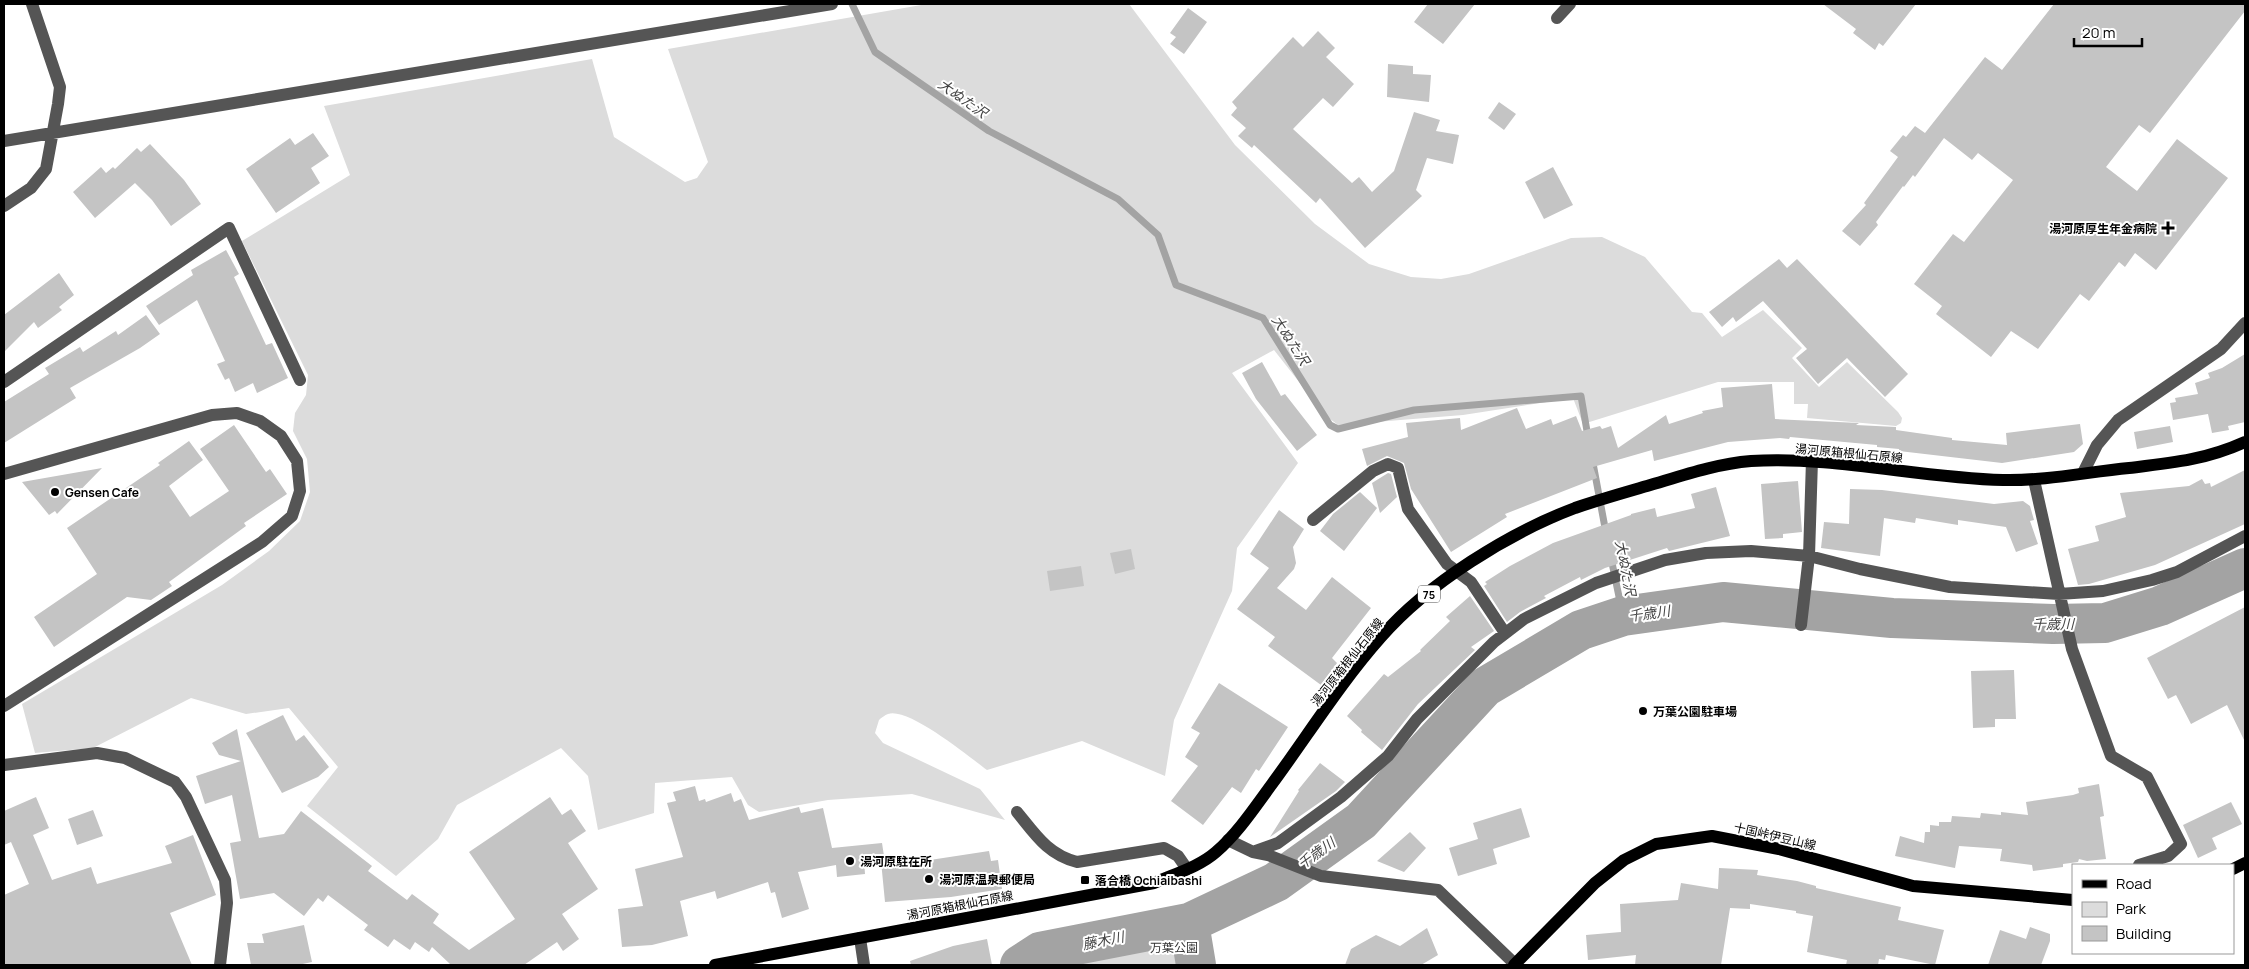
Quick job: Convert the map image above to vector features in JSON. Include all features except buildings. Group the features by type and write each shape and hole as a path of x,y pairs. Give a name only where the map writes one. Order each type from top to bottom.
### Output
{"main road":[{"name":"湯河原箱根仙石原線","path":"719,965 1154,883 1187,869 1214,854 1248,817 1383,635 1411,608 1458,571 1516,535 1542,521 1578,507 1708,468 1750,461 1812,460 1953,476 2002,480 2034,480 2195,460 2245,442"},
{"name":"十国峠伊豆山線","path":"1515,965 1595,883 1624,860 1656,844 1712,836 1779,849 1913,886 2072,900"}],"street":[{"path":"4,206 31,188 46,169 58,104 60,87 32,4"},
{"path":"4,141 832,4"},
{"path":"1557,18 1570,4"},
{"path":"4,382 229,228 300,380"},
{"path":"2083,473 2097,445 2118,420 2221,350 2245,323"},
{"path":"4,474 212,415 237,413 260,421 281,436 297,461 300,491 292,516 262,542 4,706"},
{"path":"1801,626 1808,561 1812,460"},
{"path":"1313,520 1373,470 1388,464 1398,468 1408,509 1447,564 1471,582 1505,633"},
{"path":"2034,480 2072,649 2111,756 2147,777 2180,844 2168,856 2142,864"},
{"path":"1254,852 1278,842 1341,797 1388,756 1417,719 1494,642 1524,619 1596,583 1665,560 1706,553 1751,551 1860,569 1950,587 2060,596 2103,591 2152,580 2177,572 2245,536"},
{"path":"4,765 97,753 125,758 175,782 186,797 224,880 227,903 220,965"},
{"path":"1017,812 1043,845 1066,860 1077,862 1164,848 1178,856 1187,869"},
{"path":"1228,840 1254,852 1268,855 1321,876 1438,890 1515,965"},
{"path":"860,938 864,965"}],"green space":[{"path":"927,4 1129,4 1235,145 1315,224 1369,264 1411,277 1441,279 1469,274 1571,238 1602,237 1645,257 1692,312 1702,313 1722,337 1763,310 1802,348 1792,358 1819,387 1847,362 1898,412 1902,418 1901,423 1896,426 1807,418 1808,404 1794,404 1794,382 1718,382 1583,424 1573,398 1463,415 1338,425 1325,415 1274,350 1232,373 1298,463 1237,548 1232,591 1174,720 1165,776 1082,741 987,770 939,734 910,718 898,714 888,714 879,720 875,733 883,743 980,789 1005,820 912,794 828,800 759,812 748,805 732,777 655,783 654,813 598,830 588,776 561,748 457,805 438,839 396,876 307,806 338,767 289,708 246,714 191,698 93,748 35,753 22,704 222,585 269,551 300,521 310,492 307,459 293,431 295,413 306,395 308,375 242,241 350,175 324,106 592,59 614,137 685,182 697,178 708,162 668,49"},
{"name":"万葉公園","path":"1189,923 1197,965 1031,965 1041,960"}],"waterway":[{"name":"大ぬた沢","path":"852,4 875,52 989,131 1118,199 1158,235 1176,285 1263,318 1330,425 1338,429 1414,410 1581,396 1588,437"},
{"name":"大ぬた沢","path":"1592,458 1606,533"},
{"name":"大ぬた沢","path":"1611,558 1623,616"},
{"name":"千歳川","path":"1196,965 1189,923 1276,882 1361,821 1485,687 1581,630 1623,616 1723,602 1892,618 2053,624 2105,623 2160,606 2245,568"},
{"name":"藤木川","path":"1020,965 1040,952 1189,923"}],"place":[{"name":"湯河原厚生年金病院","path":"2168,228"},
{"name":"Gensen Cafe","path":"55,492"},
{"name":"万葉公園駐車場","path":"1643,711"},
{"name":"湯河原駐在所","path":"850,861"},
{"name":"湯河原温泉郵便局","path":"929,879"},
{"name":"落合橋 Ochiaibashi","path":"1085,880"}]}
